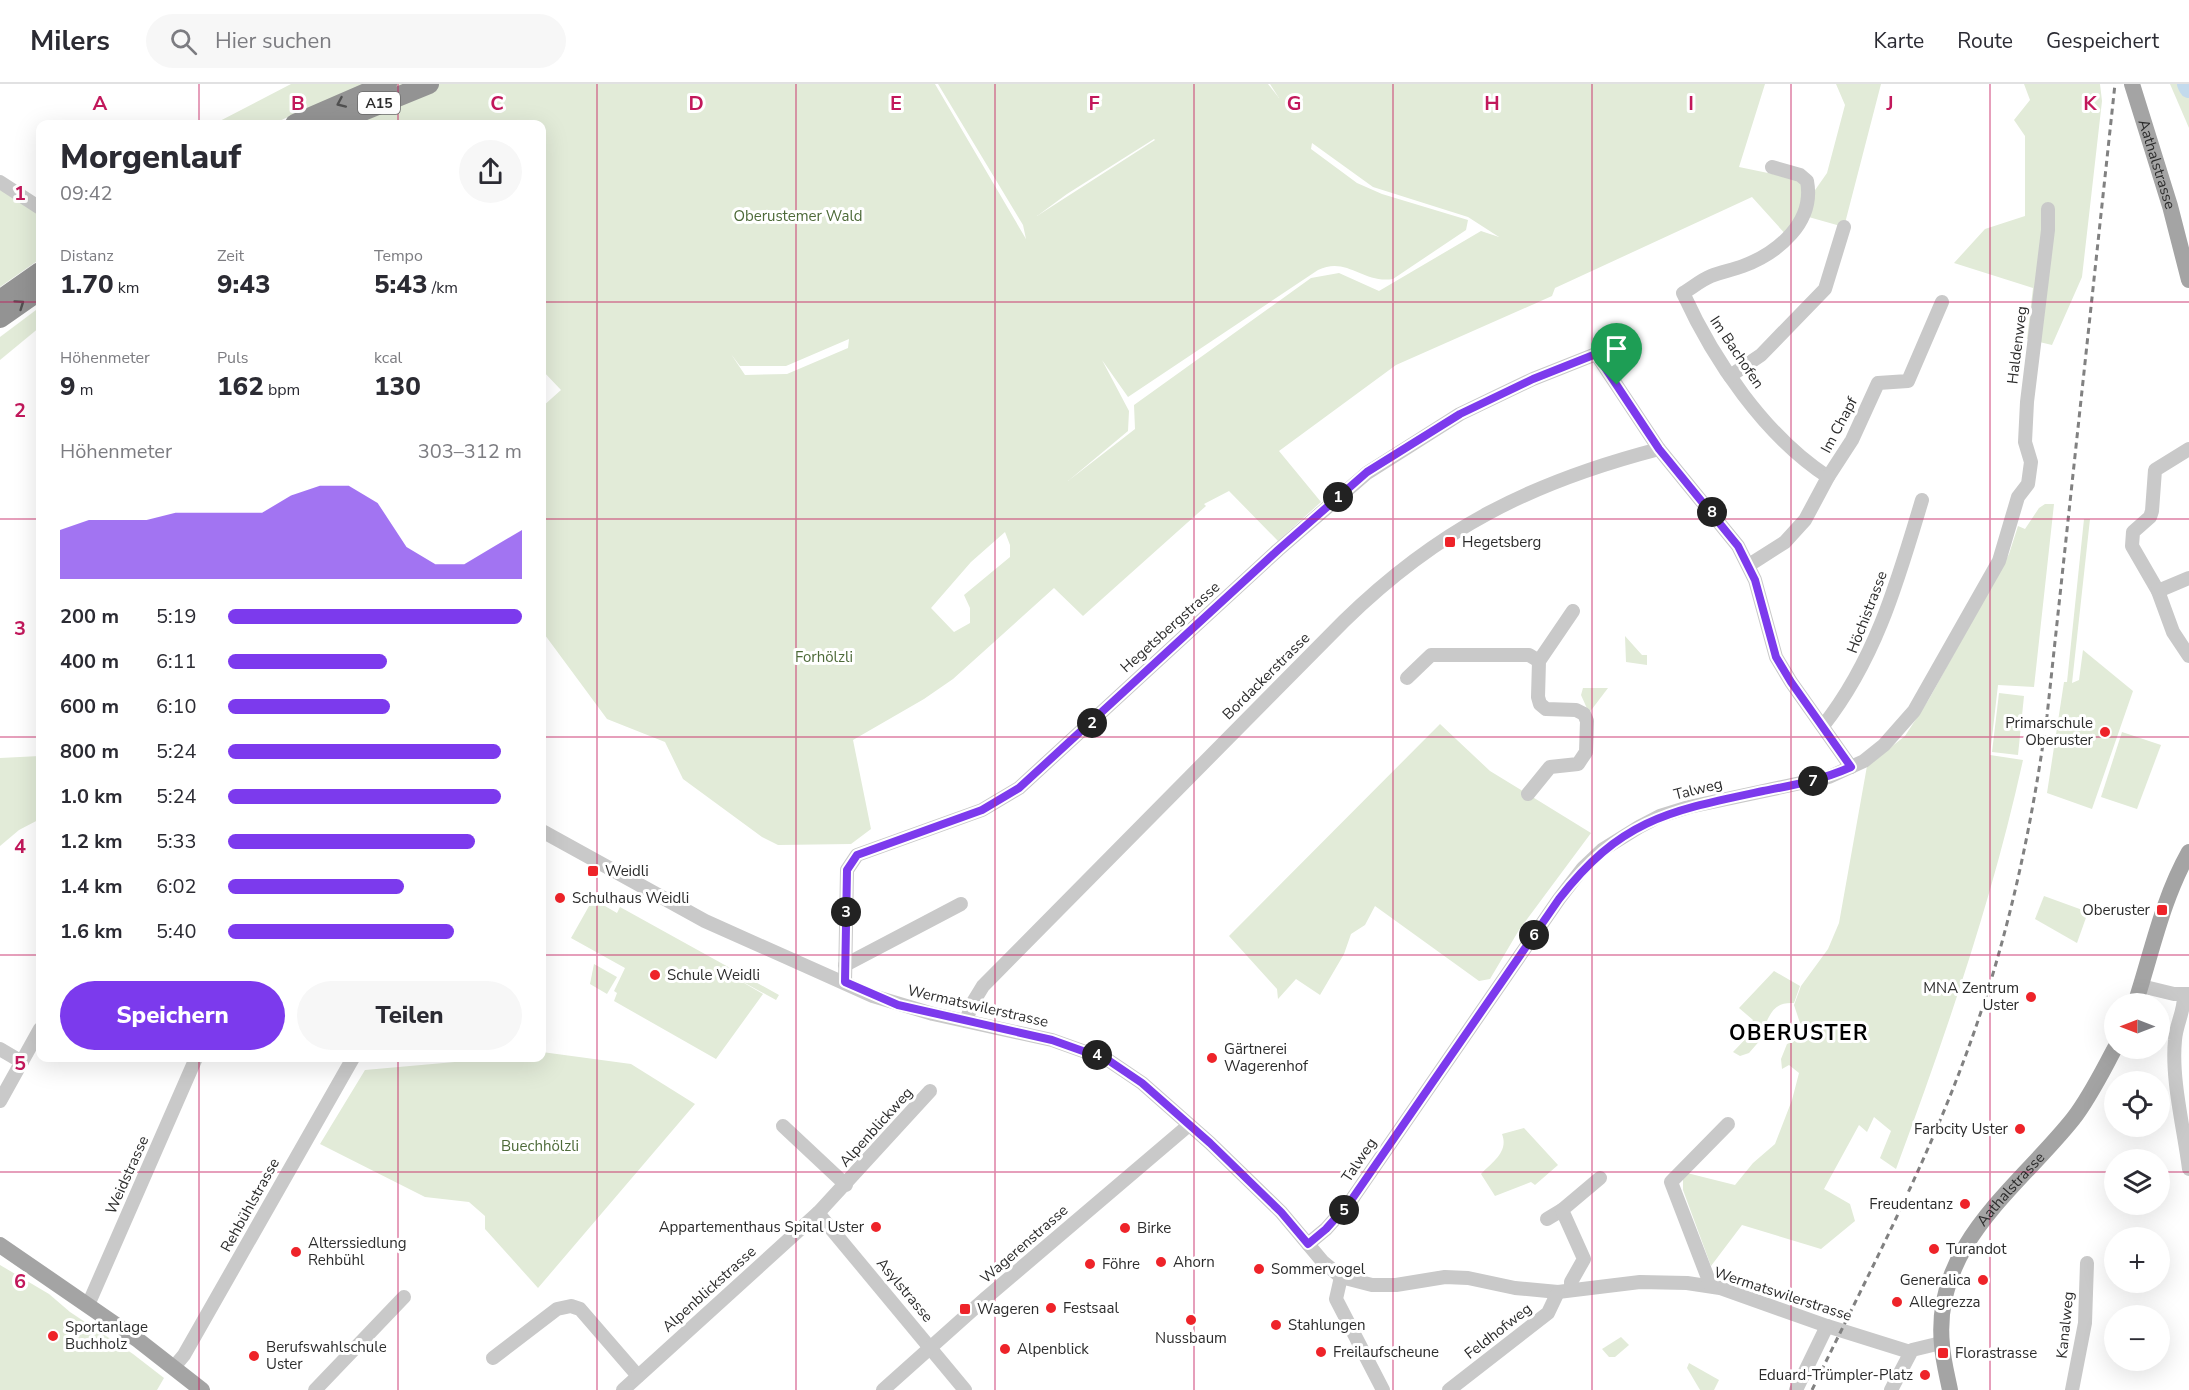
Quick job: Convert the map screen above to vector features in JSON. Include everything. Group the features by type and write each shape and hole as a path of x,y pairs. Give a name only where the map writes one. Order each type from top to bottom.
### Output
{"highway":[{"name":"A15","path":"305,120 387,84"},
{"name":"A15","path":"341,120 429,84"},
{"path":"0,300 36,275"},
{"path":"0,318 36,293"}],"main road":[{"name":"Aathalstrasse","path":"2132,84 2170,206 2189,280"},
{"path":"2139,993 2162,910 2171,885 2189,852"},
{"name":"Aathalstrasse","path":"1941,1343 1943,1310 1948,1283 1965,1243 1982,1220 2073,1118 2108,1059"},
{"path":"0,1245 88,1305 202,1390"},
{"path":"1941,1343 1950,1390"}],"street":[{"name":"Im Bachofen","path":"1772,167 1800,175 1808,181 1810,194 1805,216 1788,237 1767,254 1744,266 1710,276 1683,293 1701,331 1730,376 1799,455 1828,477"},
{"path":"0,182 36,205"},
{"name":"Haldenweg","path":"2028,484 2031,462 2025,442 2027,402 2048,230 2048,209"},
{"path":"1730,376 1772,344 1825,289 1844,227"},
{"name":"Im Chapf","path":"1749,565 1772,552 1796,532 1814,507 1828,477 1852,440 1878,383 1908,381 1931,333 1942,302"},
{"name":"Hegetsbergstrasse","path":"845,982 847,870 857,855 959,819 1009,795 1067,746 1278,550 1367,472 1428,432 1468,410 1596,354 1659,449"},
{"path":"1659,449 1726,529 1749,565 1776,657 1851,767"},
{"name":"Bordackerstrasse","path":"966,1021 972,1004 983,986 1394,573 1453,531 1508,502 1581,471 1659,449"},
{"path":"2189,449 2155,470 2152,511 2133,532 2132,546 2158,591 2173,632 2189,656"},
{"name":"Talweg","path":"1308,1244 1326,1229 1350,1202 1559,899 1583,868 1602,850 1660,816 1730,798 1812,782 1851,767 1884,745 1919,704 1999,561 2018,497 2028,484"},
{"name":"Höchistrasse","path":"1823,726 1863,667 1895,593 1922,500"},
{"path":"2158,591 2189,578"},
{"path":"1528,794 1550,767 1578,764 1587,752 1587,721 1584,714 1576,710 1546,709 1540,704 1539,661 1573,611"},
{"path":"1407,678 1431,655 1528,655 1539,661"},
{"name":"Wermatswilerstrasse","path":"546,833 705,921 898,1005 1052,1040 1108,1060 1142,1083 1189,1125 1281,1212 1308,1244 1341,1277 1372,1285 1468,1278 1515,1288 1564,1291 1653,1281 1712,1286 1910,1352"},
{"path":"845,965 961,904"},
{"path":"2141,986 2186,994 2175,1038 2175,1072 2189,1169"},
{"path":"0,1101 36,1036"},
{"path":"0,1049 22,1062"},
{"name":"Weidstrasse","path":"88,1305 194,1062"},
{"name":"Rehbühlstrasse","path":"174,1367 190,1345 351,1062"},
{"name":"Alpenblickweg","path":"818,1213 930,1091"},
{"path":"1712,1286 1671,1182 1728,1124"},
{"name":"Wagerenstrasse","path":"883,1390 987,1297 1189,1125"},
{"name":"Alpenblickweg","path":"783,1126 846,1185"},
{"path":"1547,1220 1600,1178"},
{"path":"1562,1210 1584,1259 1564,1291"},
{"name":"Asylstrasse","path":"818,1213 965,1390"},
{"name":"Alpenblickstrasse","path":"623,1390 818,1213"},
{"name":"Kanalweg","path":"2072,1390 2085,1323 2087,1263"},
{"path":"1341,1277 1336,1299 1383,1390"},
{"name":"Feldhofweg","path":"1449,1390 1548,1313 1564,1291"},
{"path":"315,1390 404,1297"},
{"path":"493,1358 557,1309 571,1306 580,1309 638,1376"},
{"path":"1796,1390 1827,1326"},
{"path":"1891,1390 1910,1352 1941,1343"}],"green space":[{"path":"291,84 935,84 1026,239 1023,225 938,84 1268,84 1279,98 1270,84 1765,84 1739,167 1807,181 1813,193 1827,173 1845,105 1836,84 1881,84 1844,227 1805,216 1788,237 1752,197 1555,288 1552,296 1396,365 1279,451 1321,502 1278,541 1229,491 1204,504 1206,506 1083,616 1054,588 953,679 924,699 853,740 871,829 851,844 778,845 762,837 683,779 665,742 607,719 546,636 546,403 561,390 546,374 546,120 304,120 305,109 282,120 222,120","holes":["1155,140 1037,216 1067,194","1312,143 1373,187 1468,217 1499,237 1481,231 1379,291 1339,273 1311,278 1134,405 1135,429 1068,481 1128,431 1129,411 1102,360 1128,397 1318,270 1338,266 1373,278 1393,279 1466,230 1468,220 1382,194 1357,183 1311,149","849,339 848,348 787,374 745,375 731,354 740,366 786,366","1005,532 1010,545 1010,557 964,595 970,608 970,623 954,632 931,608 971,562"]},
{"path":"2024,84 2100,84 2102,101 2082,277 2052,345 2027,339 2033,288 1954,263 1985,229 2025,216 2025,136 2014,120 2030,100"},
{"path":"2170,84 2189,84 2189,128"},
{"path":"0,182 36,205 36,262 0,287"},
{"path":"36,310 36,330 0,360 0,337"},
{"path":"2045,504 2054,504 2034,687 1998,685 1990,755 2023,760 2011,813 1967,967 1896,1169 1880,1158 1891,1131 1874,1117 1867,1132 1859,1125 1824,1189 1850,1204 1855,1221 1821,1249 1742,1225 1711,1266 1683,1190 1683,1179 1687,1173 1735,1185 1753,1163 1775,1144 1792,1100 1799,1073 1789,1065 1782,1069 1781,1059 1787,1044 1801,1038 1807,1027 1800,1023 1794,1005 1801,986 1828,949 1839,923 1867,766 1905,736 1929,699 2009,554 2018,526 2025,529 2039,508"},
{"path":"2084,519 2090,519 2072,683 2079,680 2083,650 2133,691 2092,809 2047,793 2064,682 2067,682"},
{"path":"1625,636 1642,655 1647,655 1647,665 1626,662"},
{"path":"1583,688 1608,688 1589,713 1581,695"},
{"path":"1999,693 2024,696 2018,755 1992,752"},
{"path":"1440,724 1490,771 1591,833 1519,930 1490,979 1479,981 1375,906 1365,925 1351,934 1344,954 1320,995 1296,979 1278,999 1277,989 1229,936"},
{"path":"2122,732 2161,745 2137,809 2101,797"},
{"path":"36,756 36,821 19,830 0,846 0,758"},
{"path":"2044,896 2088,912 2077,943 2035,919"},
{"path":"593,899 617,913 620,907 779,995 776,1000 732,976 763,994 716,1059 614,1001 617,993 614,991 625,968 571,938"},
{"path":"594,964 617,977 607,994 590,984"},
{"path":"1774,971 1800,986 1794,1003 1780,1005 1773,1010 1766,1023 1769,1030 1749,1053 1740,1056 1733,1052 1753,1031 1749,1026 1753,1020 1739,1008"},
{"name":"Buechhölzli","path":"546,1053 631,1064 695,1104 538,1288 485,1229 485,1216 469,1202 425,1197 320,1144 365,1070 455,1062 546,1062"},
{"path":"1524,1128 1558,1165 1535,1185 1531,1182 1495,1196 1481,1174 1501,1151 1504,1140 1502,1134"},
{"name":"Sportanlage Buchholz","path":"0,1265 49,1294 70,1312 133,1354 164,1378 157,1390 0,1390"},
{"path":"1621,1337 1629,1345 1615,1357 1609,1357 1602,1349"},
{"path":"1689,1363 1719,1380 1714,1390 1700,1390 1687,1368"}],"waterway":[{"path":"2187,84 2189,88"}],"railway":[{"path":"1812,1390 1892,1226 1948,1102 1992,975 2025,847 2047,716 2115,84"}],"place":[{"name":"Hegetsberg","path":"1450,542"},
{"name":"Primarschule Oberuster","path":"2105,732"},
{"name":"Weidli","path":"593,871"},
{"name":"Schulhaus Weidli","path":"560,898"},
{"name":"Oberuster","path":"2162,910"},
{"name":"Schule Weidli","path":"655,975"},
{"name":"MNA Zentrum Uster","path":"2031,997"},
{"name":"Gärtnerei Wagerenhof","path":"1212,1058"},
{"name":"Farbcity Uster","path":"2020,1129"},
{"name":"Freudentanz","path":"1965,1204"},
{"name":"Appartementhaus Spital Uster","path":"876,1227"},
{"name":"Birke","path":"1125,1228"},
{"name":"Turandot","path":"1934,1249"},
{"name":"Alterssiedlung Rehbühl","path":"296,1252"},
{"name":"Ahorn","path":"1161,1262"},
{"name":"Föhre","path":"1090,1264"},
{"name":"Sommervogel","path":"1259,1269"},
{"name":"Generalica","path":"1983,1280"},
{"name":"Allegrezza","path":"1897,1302"},
{"name":"Festsaal","path":"1051,1308"},
{"name":"Wageren","path":"965,1309"},
{"name":"Nussbaum","path":"1191,1320"},
{"name":"Stahlungen","path":"1276,1325"},
{"name":"Sportanlage Buchholz","path":"53,1336"},
{"name":"Alpenblick","path":"1005,1349"},
{"name":"Freilaufscheune","path":"1321,1352"},
{"name":"Florastrasse","path":"1943,1353"},
{"name":"Berufswahlschule Uster","path":"254,1356"},
{"name":"Eduard-Trümpler-Platz","path":"1925,1375"}],"district":[{"name":"OBERUSTER","path":"1799,1033"}],"route":[{"path":"1596,354 1617,385 1659,449 1738,546 1755,580 1776,657 1851,767 1812,782 1689,807 1660,816 1602,850 1583,868 1559,899 1350,1202 1326,1229 1308,1244 1281,1212 1210,1143 1142,1083 1108,1060 1052,1040 898,1005 845,982 847,870 850,862 857,855 982,810 1019,788 1337,497 1367,472 1428,432 1493,397 1596,354"}],"park label":[{"name":"Oberustemer Wald","path":"798,216"},
{"name":"Forhölzli","path":"824,657"}]}
